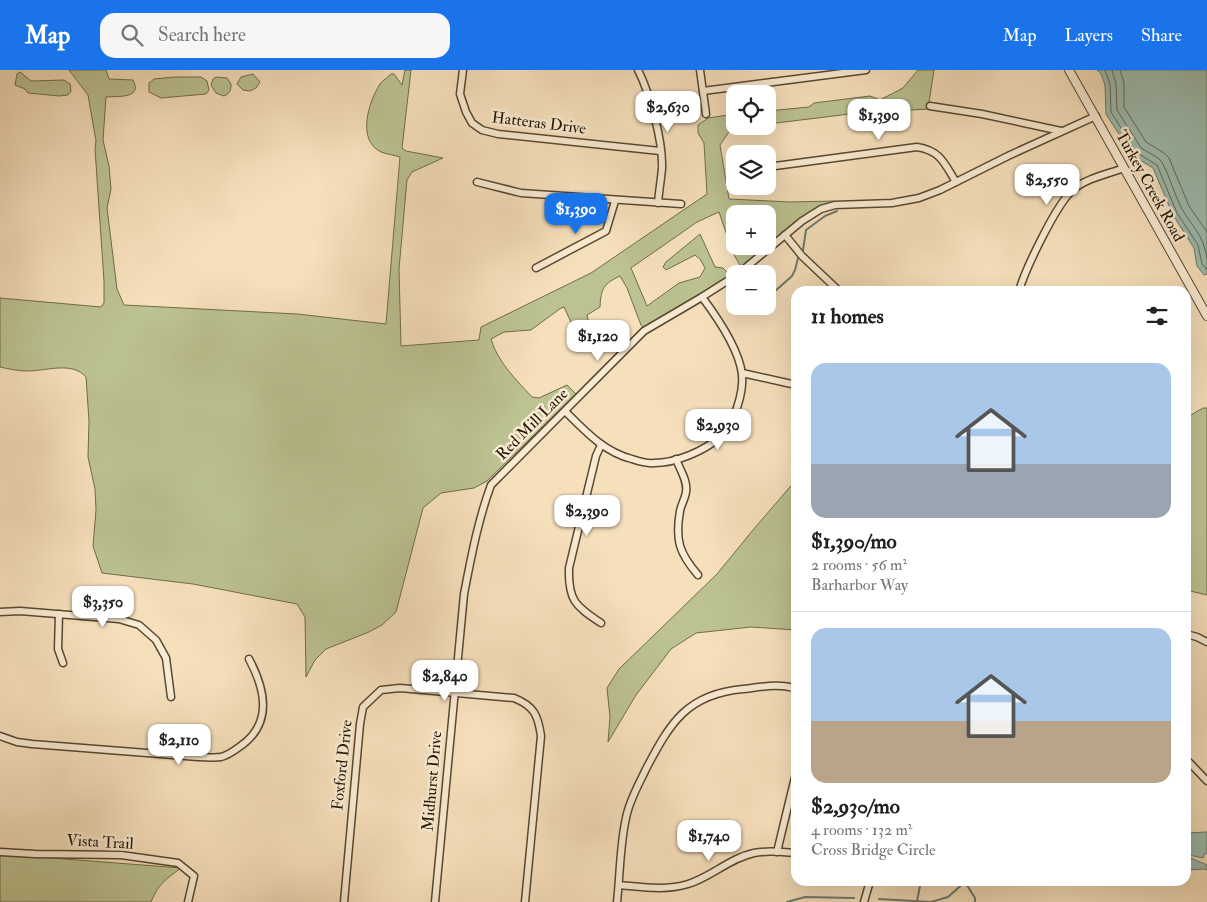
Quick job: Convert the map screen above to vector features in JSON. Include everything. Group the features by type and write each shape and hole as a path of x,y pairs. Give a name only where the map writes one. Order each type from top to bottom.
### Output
{"street":[{"name":"Hatteras Drive","path":"462,70 460,94 462,103 472,122 482,130 498,134 660,151"},
{"path":"638,70 651,103 660,151 662,166 658,203"},
{"path":"700,70 706,114"},
{"path":"703,91 866,70"},
{"name":"Turkey Creek Road","path":"1069,70 1190,286"},
{"path":"930,106 982,114 1061,131"},
{"name":"Red Mill Lane","path":"749,265 812,214 821,209 834,205 892,203 919,198 1096,116"},
{"path":"776,166 918,147 929,149 939,154 956,182"},
{"path":"1021,286 1028,268 1064,199 1078,186 1124,168"},
{"path":"477,182 521,193 681,204"},
{"path":"536,268 606,231 615,200"},
{"path":"785,236 802,256 834,286"},
{"name":"Red Mill Lane","path":"491,486 644,331 726,281"},
{"name":"Turkey Creek Road","path":"1191,287 1207,316"},
{"path":"565,411 601,445 630,459 654,464 676,460 701,449 721,436 736,412 742,391 742,373 735,351 711,308 702,297"},
{"path":"742,373 791,383"},
{"path":"601,445 596,456 568,568 568,585 573,599 584,612 601,623"},
{"path":"676,460 685,480 686,492 680,510 678,536 684,559 698,575"},
{"name":"Midhurst Drive","path":"435,902 464,594 472,552 491,486"},
{"path":"0,612 20,611 119,619 139,625 156,640 166,658 171,696"},
{"path":"59,614 58,649 63,663"},
{"path":"1191,635 1207,642"},
{"path":"0,736 17,742 32,744 198,757 220,757 229,754 248,740 258,727 263,710 263,690 249,659"},
{"path":"617,902 625,819 664,735 674,721 687,709 720,692 775,686 791,687"},
{"name":"Foxford Drive","path":"344,902 363,707 381,690 400,688 514,698 531,707 536,714 541,736 525,902"},
{"path":"1191,764 1207,781"},
{"path":"777,852 791,794"},
{"path":"619,885 656,888 680,886 707,876 752,853 768,851 791,853"},
{"name":"Vista Trail","path":"0,852 121,855 178,863 194,876 188,902"},
{"path":"864,902 869,886"}],"green space":[{"path":"69,70 106,70 109,79 133,80 135,86 135,91 128,95 106,97 103,140 109,166 111,189 107,208 117,289 124,305 297,314 386,324 400,157 381,152 373,146 369,139 367,120 372,100 380,84 391,74 394,74 402,85 405,70 411,70 402,148 406,151 443,158 412,172 407,180 399,269 401,346 479,340 481,327 591,273 707,194 704,143 698,133 698,125 708,118 726,115 727,135 720,145 726,181 726,195 728,195 729,199 790,202 834,201 816,208 776,238 776,205 726,205 726,232 719,212 697,222 631,268 647,306 679,283 700,277 705,268 700,259 695,255 666,270 663,267 666,262 700,234 715,267 723,268 726,271 726,277 644,328 620,276 606,285 602,291 600,307 587,315 590,330 588,333 577,335 564,307 531,330 504,332 491,339 503,363 532,397 539,398 567,385 576,394 487,481 474,488 441,493 423,508 396,612 382,625 369,632 326,649 315,660 306,677 305,617 297,604 193,584 102,573 93,546 96,510 95,489 88,457 89,421 86,377 74,369 66,368 28,371 0,367 0,298 101,307 104,303 96,141 88,95"},
{"path":"918,70 934,70 928,109 858,113 776,123 776,110 809,107 814,103 870,96 880,100 903,88"},
{"path":"20,72 31,81 64,80 70,84 71,91 68,95 59,96 28,93 25,89 15,85 17,74"},
{"path":"253,74 260,82 256,88 250,91 243,90 237,84 241,77"},
{"path":"201,77 207,81 209,90 206,94 161,98 149,92 149,83 154,79"},
{"path":"216,77 227,78 231,84 228,94 224,96 216,93 211,85"},
{"path":"734,255 755,255 743,265 740,265"},
{"path":"1203,408 1207,408 1207,595 1191,591 1191,415"},
{"path":"791,486 791,630 751,627 696,633 671,649 636,695 608,742 610,717 607,688 619,669 717,574"},
{"path":"0,854 181,868 163,882 151,902 0,902"}],"water":[{"path":"1097,70 1207,70 1207,274 1204,275 1197,266 1194,248 1173,215 1153,168 1133,156 1106,114 1105,85 1101,74"},
{"path":"1207,832 1207,854 1205,853 1203,858 1191,855 1191,833"},
{"path":"1191,858 1207,865 1207,870 1191,870"}],"waterway":[{"path":"803,250 806,230 825,216 837,211"},
{"path":"776,290 792,276 798,258"},
{"path":"917,901 920,886"},
{"path":"879,899 931,902 948,897 960,886"},
{"path":"968,886 975,898 975,902"},
{"path":"787,902 805,897 854,898"}]}
